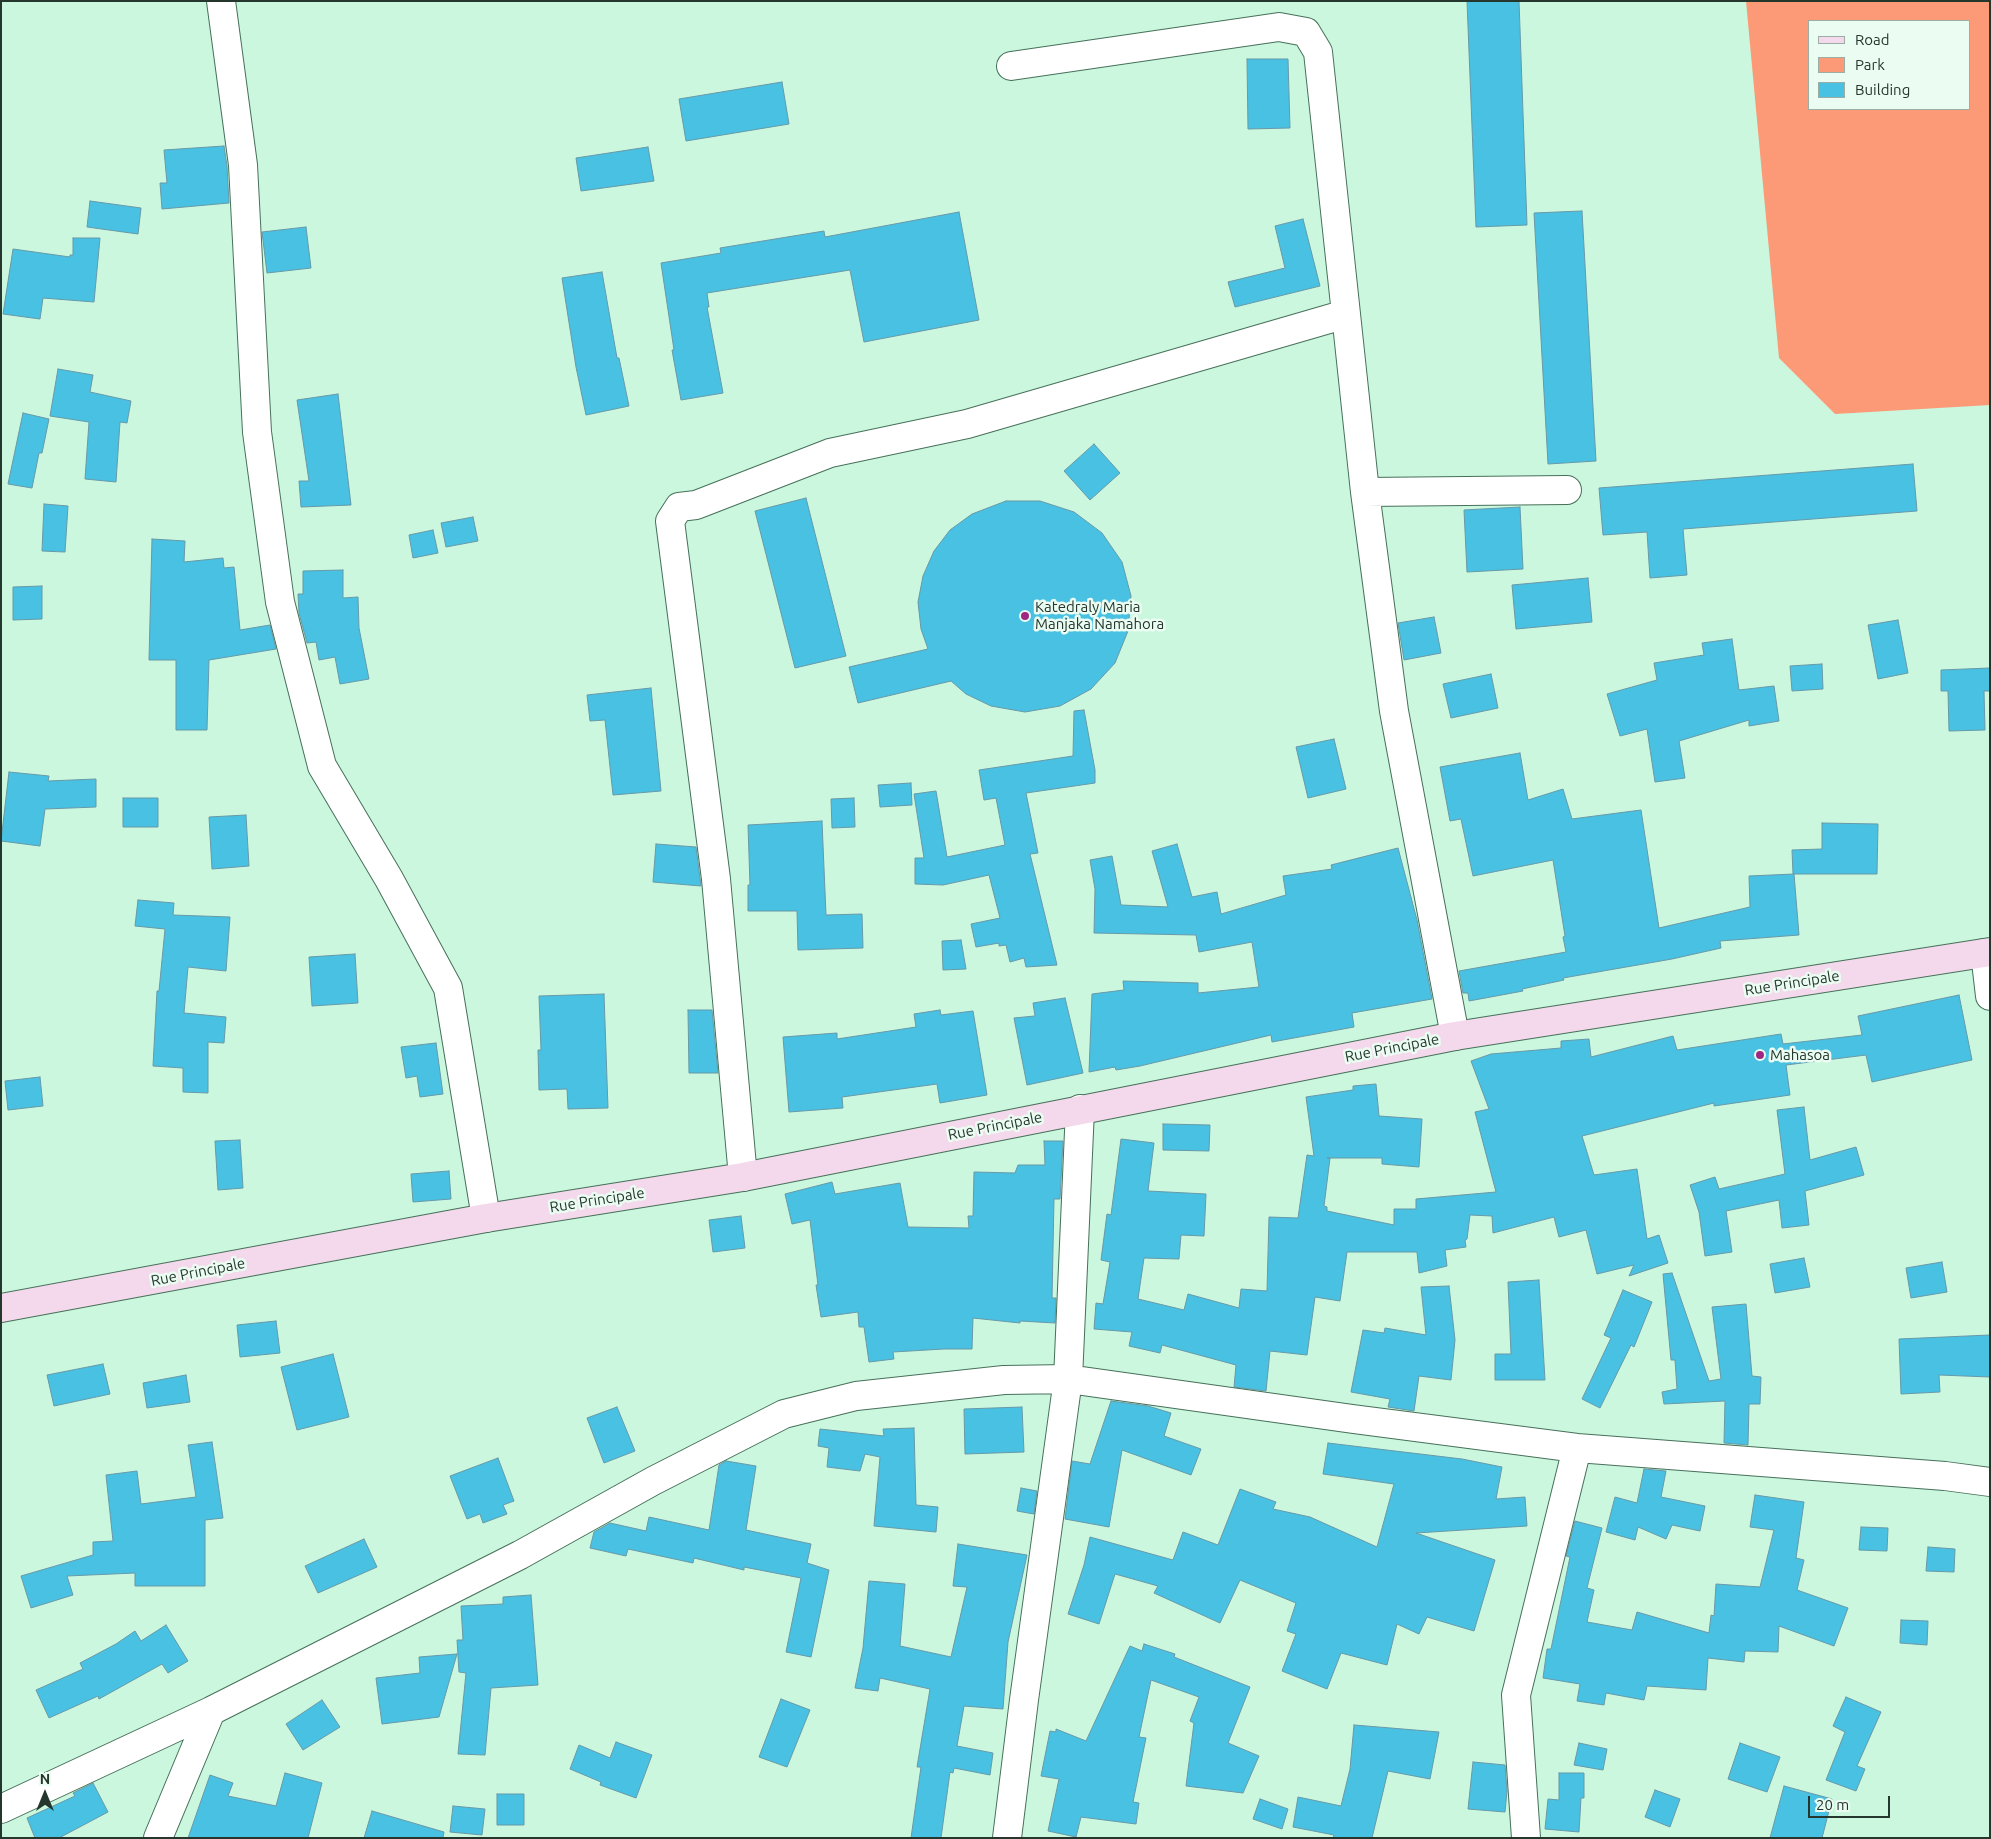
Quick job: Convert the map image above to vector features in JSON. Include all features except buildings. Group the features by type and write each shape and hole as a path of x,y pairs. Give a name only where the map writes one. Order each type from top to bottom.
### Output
{"main road":[{"name":"Rue Principale","path":"1,1308 486,1218 743,1177 1455,1036 1987,953"}],"street":[{"path":"221,1 243,166 257,432 280,602 322,766 389,880 448,988 486,1218"},
{"path":"1011,66 1279,28 1306,32 1318,52 1365,492 1394,711 1455,1036"},
{"path":"743,1177 716,879 670,521 679,507 696,505 830,452 967,424 1346,314"},
{"path":"1365,492 1567,490"},
{"path":"1987,953 1990,996"},
{"path":"1007,1838 1068,1379 1080,1109"},
{"path":"1,1809 211,1711 520,1555 653,1481 784,1414 856,1396 1004,1380 1068,1379 1577,1448 1945,1476 1990,1482"},
{"path":"1532,1837 1516,1694 1577,1448"},
{"path":"158,1838 211,1711"}],"green space":[{"path":"1746,1 1990,1 1990,405 1835,414 1779,358"}],"place":[{"name":"Katedraly Maria Manjaka Namahora","path":"1025,616"},
{"name":"Mahasoa","path":"1760,1055"}]}
